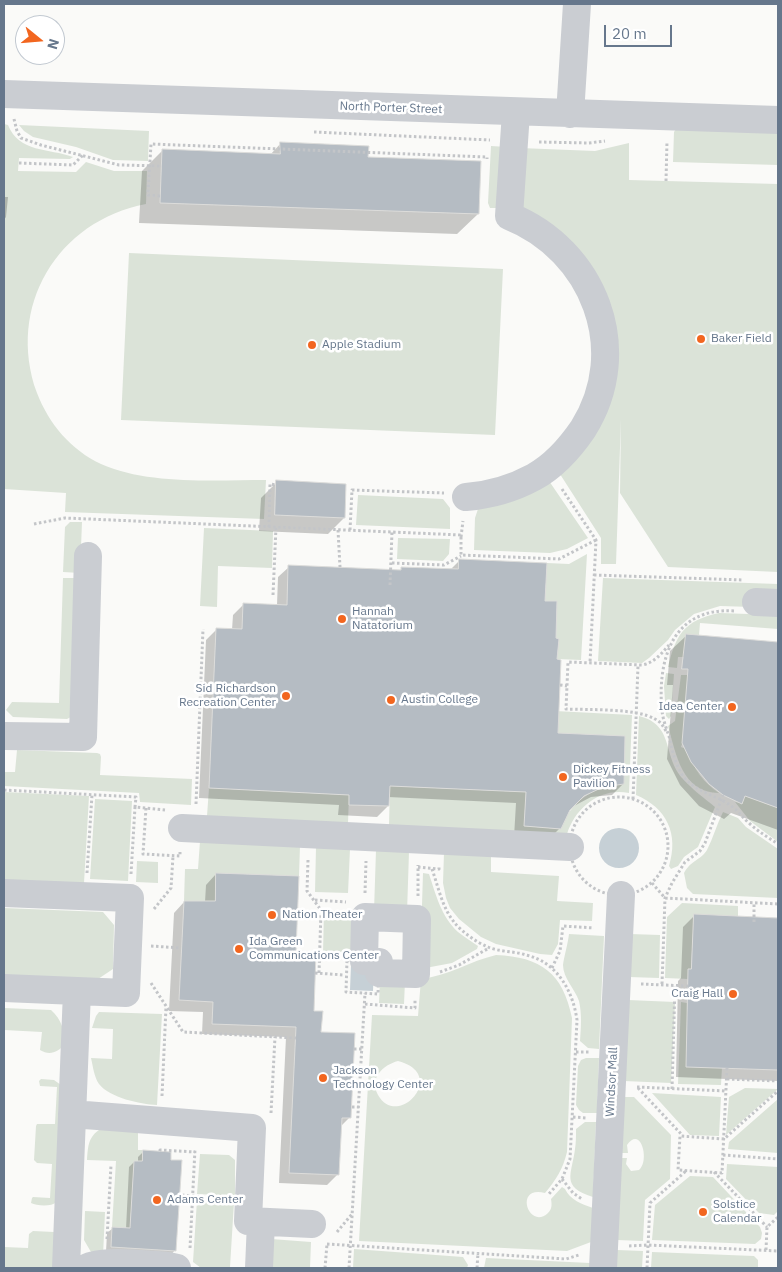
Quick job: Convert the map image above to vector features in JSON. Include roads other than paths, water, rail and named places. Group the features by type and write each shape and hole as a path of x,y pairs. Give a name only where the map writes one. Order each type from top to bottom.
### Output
{"street":[{"path":"570,114 577,4"},
{"name":"North Porter Street","path":"9,110 516,112 778,120"},
{"path":"466,497 487,495 512,488 548,468 568,449 578,437 593,410 598,396 604,365 604,334 594,297 574,263 541,232 509,216 516,112"},
{"path":"4,736 83,737 88,556"},
{"path":"183,822 309,834 570,847"},
{"path":"4,893 130,898 126,993 4,988"},
{"name":"Windsor Mall","path":"604,1257 625,1087 617,983 607,894"},
{"path":"365,910 417,919 416,974 379,973 380,962 358,962 365,910"},
{"path":"77,991 68,1221 87,1267 168,1266 183,1261"},
{"path":"72,1114 252,1128 259,1268"},
{"path":"255,1211 319,1234"}],"place":[{"name":"Baker Field","path":"701,339"},
{"name":"Apple Stadium","path":"312,345"},
{"name":"Hannah Natatorium","path":"342,619"},
{"name":"Sid Richardson Recreation Center","path":"286,696"},
{"name":"Austin College","path":"391,700"},
{"name":"Idea Center","path":"732,707"},
{"name":"Dickey Fitness Pavilion","path":"563,777"},
{"name":"Nation Theater","path":"272,915"},
{"name":"Ida Green Communications Center","path":"239,949"},
{"name":"Craig Hall","path":"733,994"},
{"name":"Jackson Technology Center","path":"323,1078"},
{"name":"Adams Center","path":"157,1200"},
{"name":"Solstice Calendar","path":"703,1212"}]}
